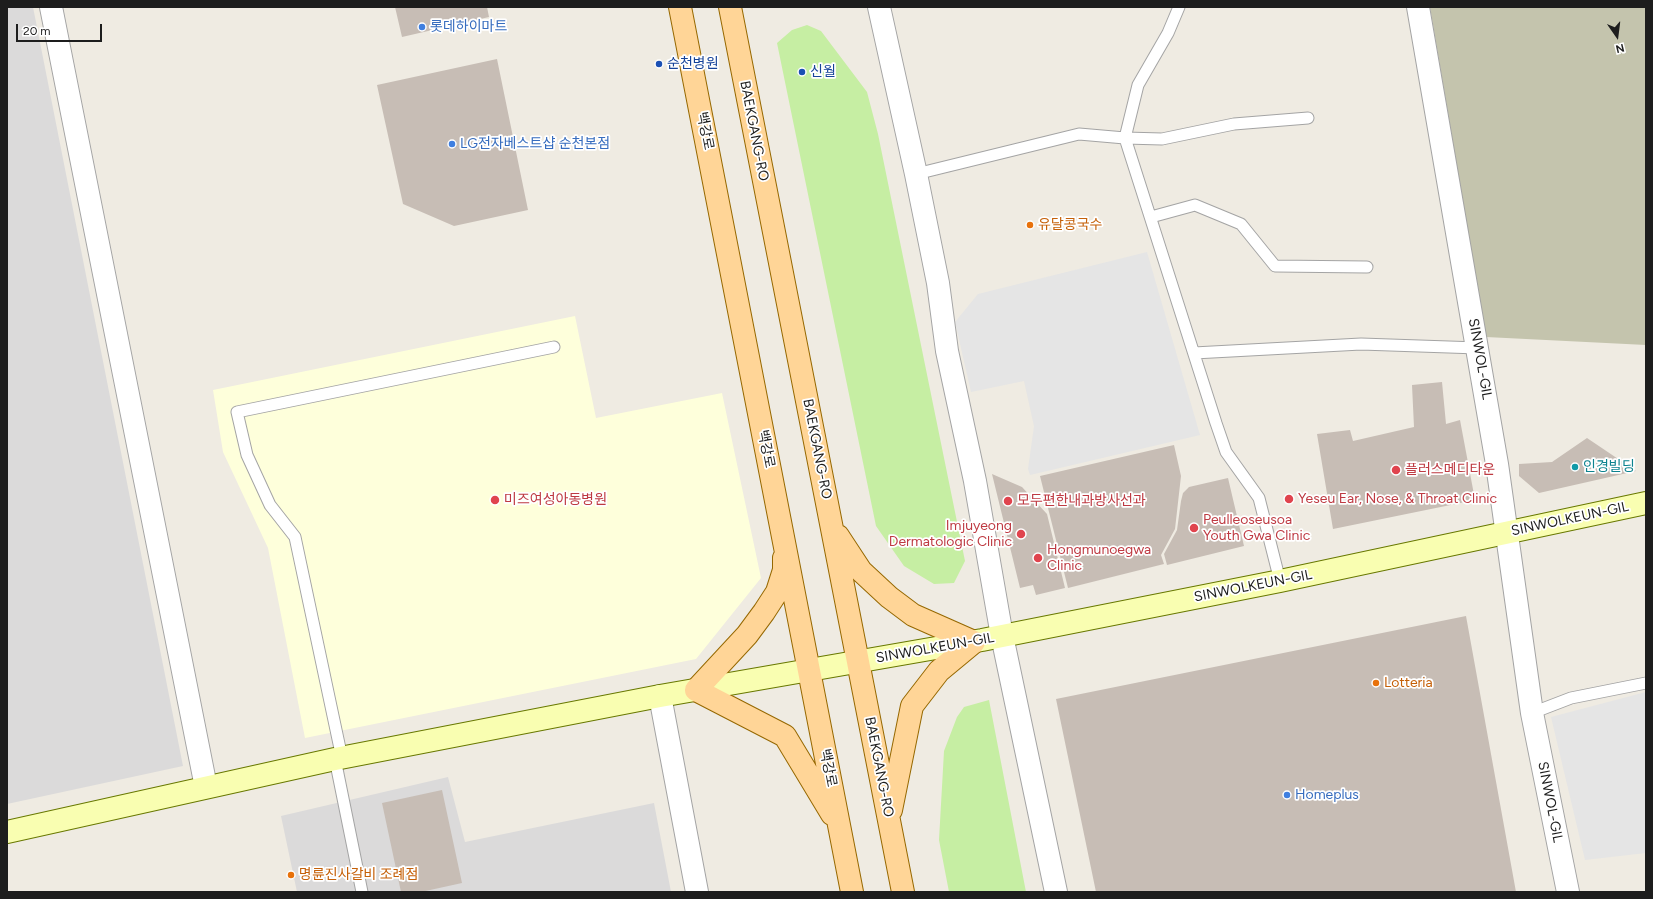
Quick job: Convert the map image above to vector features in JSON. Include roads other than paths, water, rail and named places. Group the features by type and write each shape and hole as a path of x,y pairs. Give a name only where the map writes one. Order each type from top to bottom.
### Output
{"main road":[{"name":"백강로","path":"680,7 852,892"},
{"name":"BAEKGANG-RO","path":"730,7 903,892"},
{"path":"832,527 861,571 889,597 913,615 974,642 938,671 912,706 889,820"},
{"path":"785,545 784,570 776,592 764,612 747,635 696,690 784,736 839,826"}],"street":[{"path":"51,7 206,787"},
{"path":"879,7 916,174 938,283 947,351 974,481 1002,636 1056,892"},
{"name":"SINWOL-GIL","path":"1418,7 1497,464 1532,713 1568,892"},
{"name":"SINWOLKEUN-GIL","path":"7,832 206,787 339,759 660,696 974,642 1280,581 1646,503"},
{"path":"660,696 697,892"}],"lane":[{"path":"1179,7 1168,33 1138,85 1125,138 1226,452 1259,498 1280,581"},
{"path":"916,174 1079,134 1125,138 1162,139 1234,124 1308,118"},
{"path":"1151,217 1195,205 1241,224 1275,266 1367,267"},
{"path":"1194,353 1361,344 1478,348"},
{"path":"362,892 339,759 295,537 270,505 247,455 237,412 554,347"},
{"path":"1532,713 1571,698 1646,683"}],"place":[{"name":"롯데하이마트","path":"422,27"},
{"name":"순천병원","path":"659,64"},
{"name":"신월","path":"802,72"},
{"name":"LG전자베스트샵 순천본점","path":"452,144"},
{"name":"유달콩국수","path":"1030,225"},
{"name":"인경빌딩","path":"1575,467"},
{"name":"플러스메디타운","path":"1396,470"},
{"name":"Yeseu Ear, Nose, & Throat Clinic","path":"1289,499"},
{"name":"미즈여성아동병원","path":"495,500"},
{"name":"모두편한내과방사선과","path":"1008,501"},
{"name":"Peulleoseusoa Youth Gwa Clinic","path":"1194,528"},
{"name":"Imjuyeong Dermatologic Clinic","path":"1021,534"},
{"name":"Hongmunoegwa Clinic","path":"1038,558"},
{"name":"Lotteria","path":"1376,683"},
{"name":"Homeplus","path":"1287,795"},
{"name":"명륜진사갈비 조례점","path":"291,875"}]}
